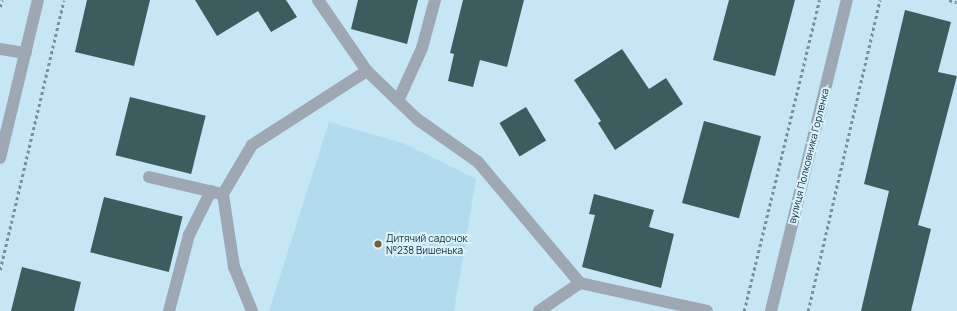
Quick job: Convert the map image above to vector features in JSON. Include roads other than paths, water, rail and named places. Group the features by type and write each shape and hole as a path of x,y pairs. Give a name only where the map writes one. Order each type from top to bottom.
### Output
{"street":[{"path":"0,158 38,0"},
{"path":"319,0 367,72 417,120 478,162 580,283 707,311"},
{"path":"398,102 422,48 436,0"},
{"name":"вулиця Полковника Горленка","path":"771,311 847,0"},
{"path":"0,49 26,53"},
{"path":"169,311 189,235 217,192 252,145 367,72"},
{"path":"149,177 217,192"},
{"path":"217,192 234,267 252,311"},
{"path":"539,311 580,283"}],"place":[{"name":"Дитячий садочок №238 Вишенька","path":"378,244"}]}
